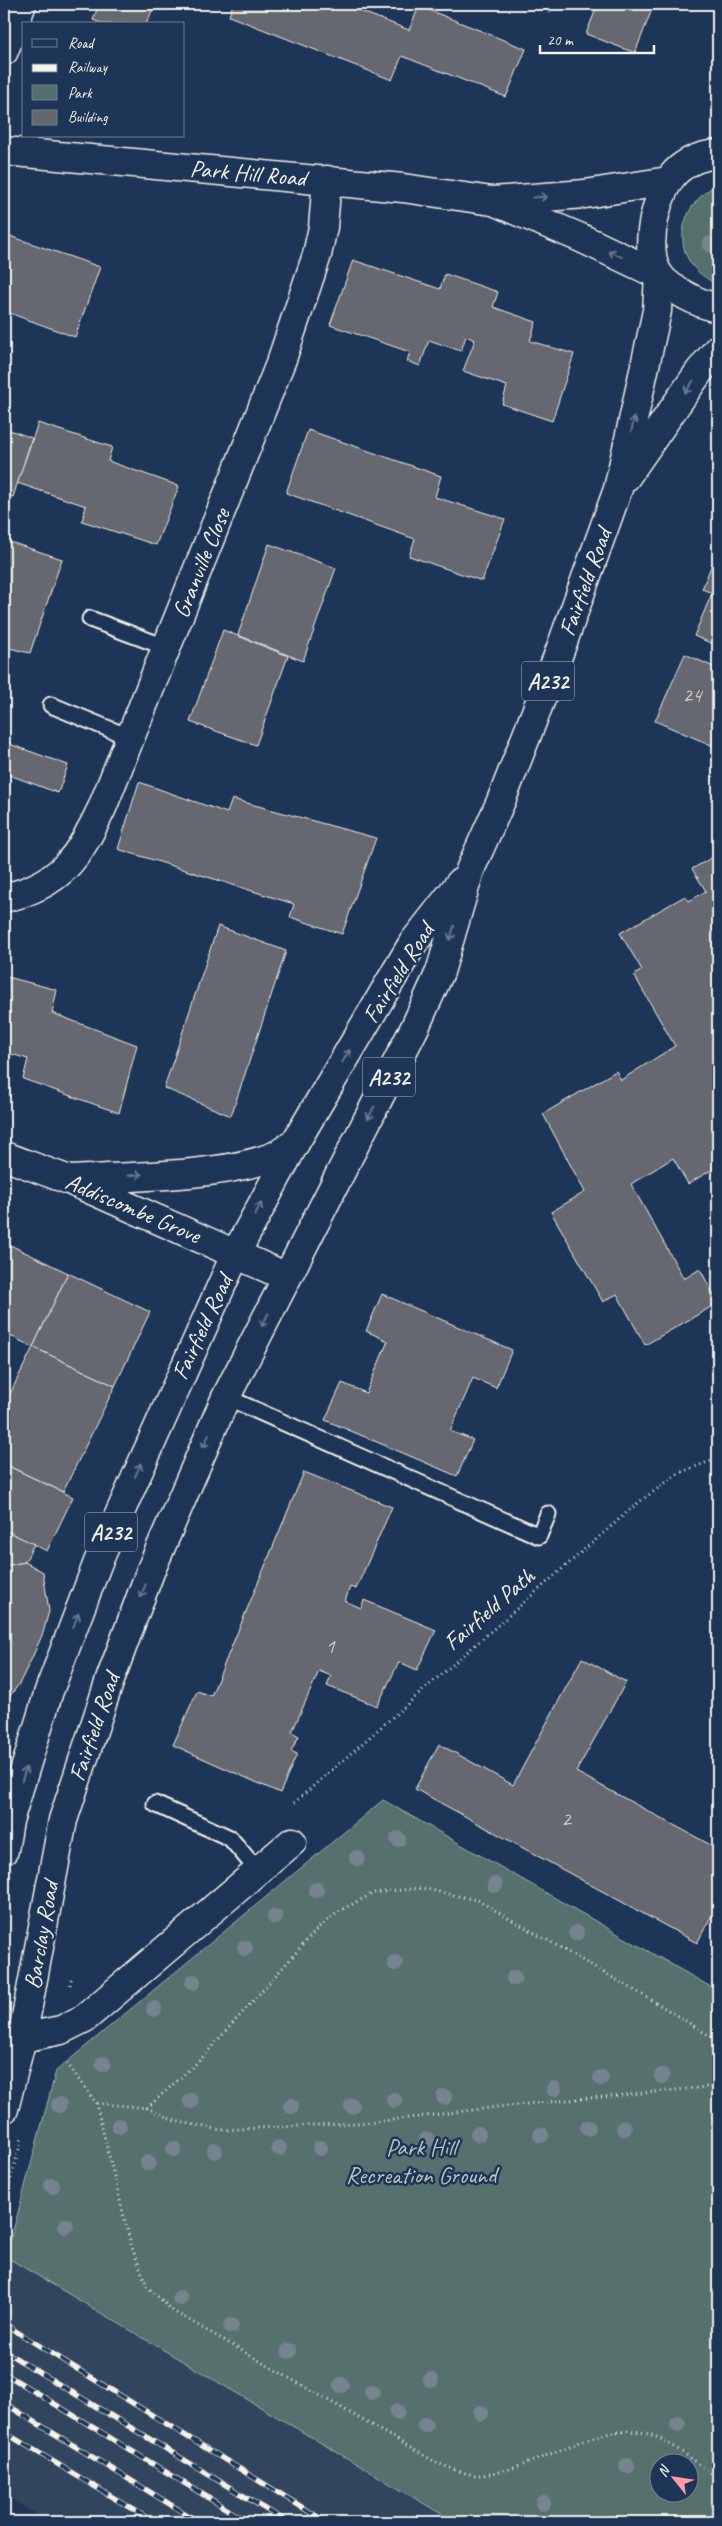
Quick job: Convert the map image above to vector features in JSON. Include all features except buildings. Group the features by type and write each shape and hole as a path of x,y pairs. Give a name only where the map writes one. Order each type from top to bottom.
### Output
{"main road":[{"path":"4,50 22,4"},
{"name":"Park Hill Road","path":"4,151 328,180 403,188 492,201 585,194 668,181"},
{"path":"668,181 679,169 693,160 718,154"},
{"name":"Granville Close","path":"4,898 32,889 67,867 88,836 168,648 282,359 306,291 322,227 328,180"},
{"name":"Fairfield Road","path":"63,1820 111,1678 150,1572 226,1397 415,1027 440,972 470,870 501,801 559,653 618,489 658,311 659,275 654,259 653,224 659,200 668,181"},
{"name":"Park Hill Road","path":"492,201 581,238 659,275 680,291 706,306 718,308"},
{"name":"Fairfield Road","path":"618,489 699,372 718,349"},
{"name":"Fairfield Road","path":"7,1820 49,1691 98,1562 236,1253 295,1143 413,943 470,870"},
{"path":"69,1180 193,1171 251,1163 274,1156 295,1143"},
{"name":"Addiscombe Grove","path":"4,1156 69,1180 287,1277"},
{"name":"A232","path":"4,1850 7,1820"},
{"name":"Barclay Road","path":"4,2109 22,2038 63,1820"},
{"path":"22,2038 62,2030 84,2018 292,1842"}],"lane":[{"path":"90,619 168,648"},
{"path":"51,706 131,738"},
{"path":"226,1397 539,1536 548,1514"},
{"path":"155,1804 230,1838 258,1871"}],"path":[{"path":"549,13 552,4"},
{"name":"Fairfield Path","path":"294,1803 639,1502 679,1473 718,1458"},
{"path":"147,2108 200,2060 318,1928 342,1910 374,1893 421,1888 477,1900 655,2002 718,2041"},
{"path":"64,2056 96,2103 131,2245 147,2286 173,2311 437,2463 453,2468 476,2475 511,2470 592,2438 623,2431 654,2435 718,2478"},
{"path":"96,2103 147,2108 175,2121 220,2130 376,2122 505,2106 718,2086"}],"shaded area":[{"path":"6,2257 455,2522 47,2522 4,2494 4,2264"}],"green space":[{"path":"718,184 718,284 702,275 691,263 684,250 683,235 685,220 692,207 703,194"},
{"name":"Park Hill Recreation Ground","path":"383,1800 718,1991 718,2522 455,2522 6,2257 56,2071"}],"railway":[{"path":"4,2324 326,2522"},
{"path":"4,2351 287,2522"},
{"path":"4,2373 248,2522"},
{"path":"4,2403 199,2522"},
{"path":"4,2432 154,2522"}]}
